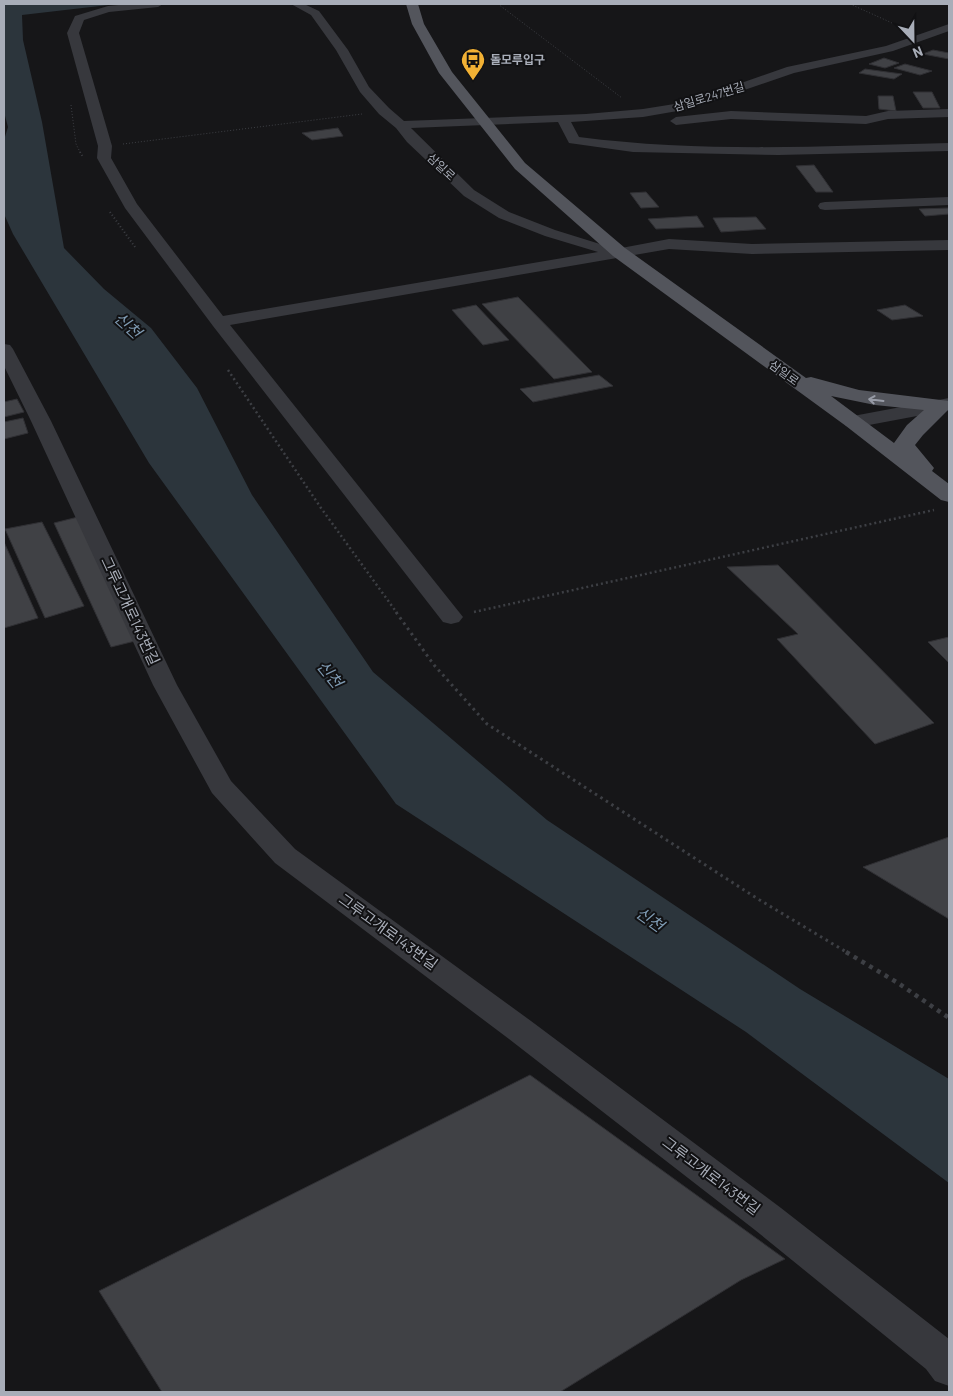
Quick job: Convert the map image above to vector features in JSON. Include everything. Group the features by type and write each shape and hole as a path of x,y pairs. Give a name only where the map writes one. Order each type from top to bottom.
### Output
{"main road":[{"name":"삼일로","path":"412,4 418,24 446,73 520,166 619,252 853,422 942,497"},
{"path":"786,374 842,394 871,399 946,404"},
{"path":"942,497 904,445 915,430 946,404"}],"street":[{"path":"158,4 108,9 79,18 75,25 73,34 105,146 104,158 130,205 219,322 451,617"},
{"name":"삼일로","path":"296,4 315,13 342,50 364,89 461,186 492,209 550,233 596,248 619,252"},
{"name":"삼일로247번길","path":"401,125 643,113 689,105 791,70 889,49 949,27"},
{"path":"667,122 694,117 731,115 866,120 888,115 949,113"},
{"path":"888,115 920,148"},
{"path":"562,118 574,140 633,148 778,151 949,147"},
{"path":"595,143 622,132"},
{"path":"825,206 949,201"},
{"path":"219,322 669,244 752,249 949,245"},
{"name":"그루고개로143번길","path":"4,349 41,421 165,685 221,786 285,856 520,1030 760,1213 940,1356 949,1368"},
{"path":"853,422 946,404"}],"path":[{"path":"498,4 643,113"},
{"path":"850,4 922,37"},
{"path":"105,146 384,111"},
{"path":"451,617 942,497"}],"water":[{"name":"신천","path":"4,4 117,4 22,15 23,40 42,122 64,248 104,289 151,328 197,388 252,495 373,672 547,820 800,989 949,1079 949,1183 746,1032 396,804 149,463 13,234 4,214 4,140 8,127 4,112"}],"building":[{"path":"933,50 949,53 949,59 923,54"},
{"path":"884,58 899,63 885,68 869,64"},
{"path":"905,64 932,71 920,75 894,68"},
{"path":"865,69 902,74 894,79 859,73"},
{"path":"913,92 932,92 940,108 923,108"},
{"path":"878,96 893,96 896,111 879,109"},
{"path":"338,128 343,136 312,140 302,133"},
{"path":"814,165 833,192 816,192 796,166"},
{"path":"646,192 659,207 641,208 630,193"},
{"path":"949,208 949,214 925,216 919,209"},
{"path":"697,216 704,227 656,229 648,219"},
{"path":"756,217 766,229 721,232 713,218"},
{"path":"518,297 592,372 554,379 482,304"},
{"path":"476,305 509,340 483,345 452,310"},
{"path":"905,305 923,316 892,320 877,310"},
{"path":"599,375 613,386 533,402 520,389"},
{"path":"17,399 24,412 4,417 4,402"},
{"path":"23,418 28,433 4,439 4,422"},
{"path":"78,517 135,641 111,647 54,523"},
{"path":"42,522 84,606 45,618 5,529"},
{"path":"4,542 38,618 4,628"},
{"path":"778,565 934,723 875,744 777,639 798,634 727,567"},
{"path":"949,637 949,663 928,642"},
{"path":"949,837 949,919 863,867"},
{"path":"530,1075 785,1259 741,1280 560,1392 162,1392 99,1291"}],"place":[{"name":"돌모루입구","path":"473,81"}]}
